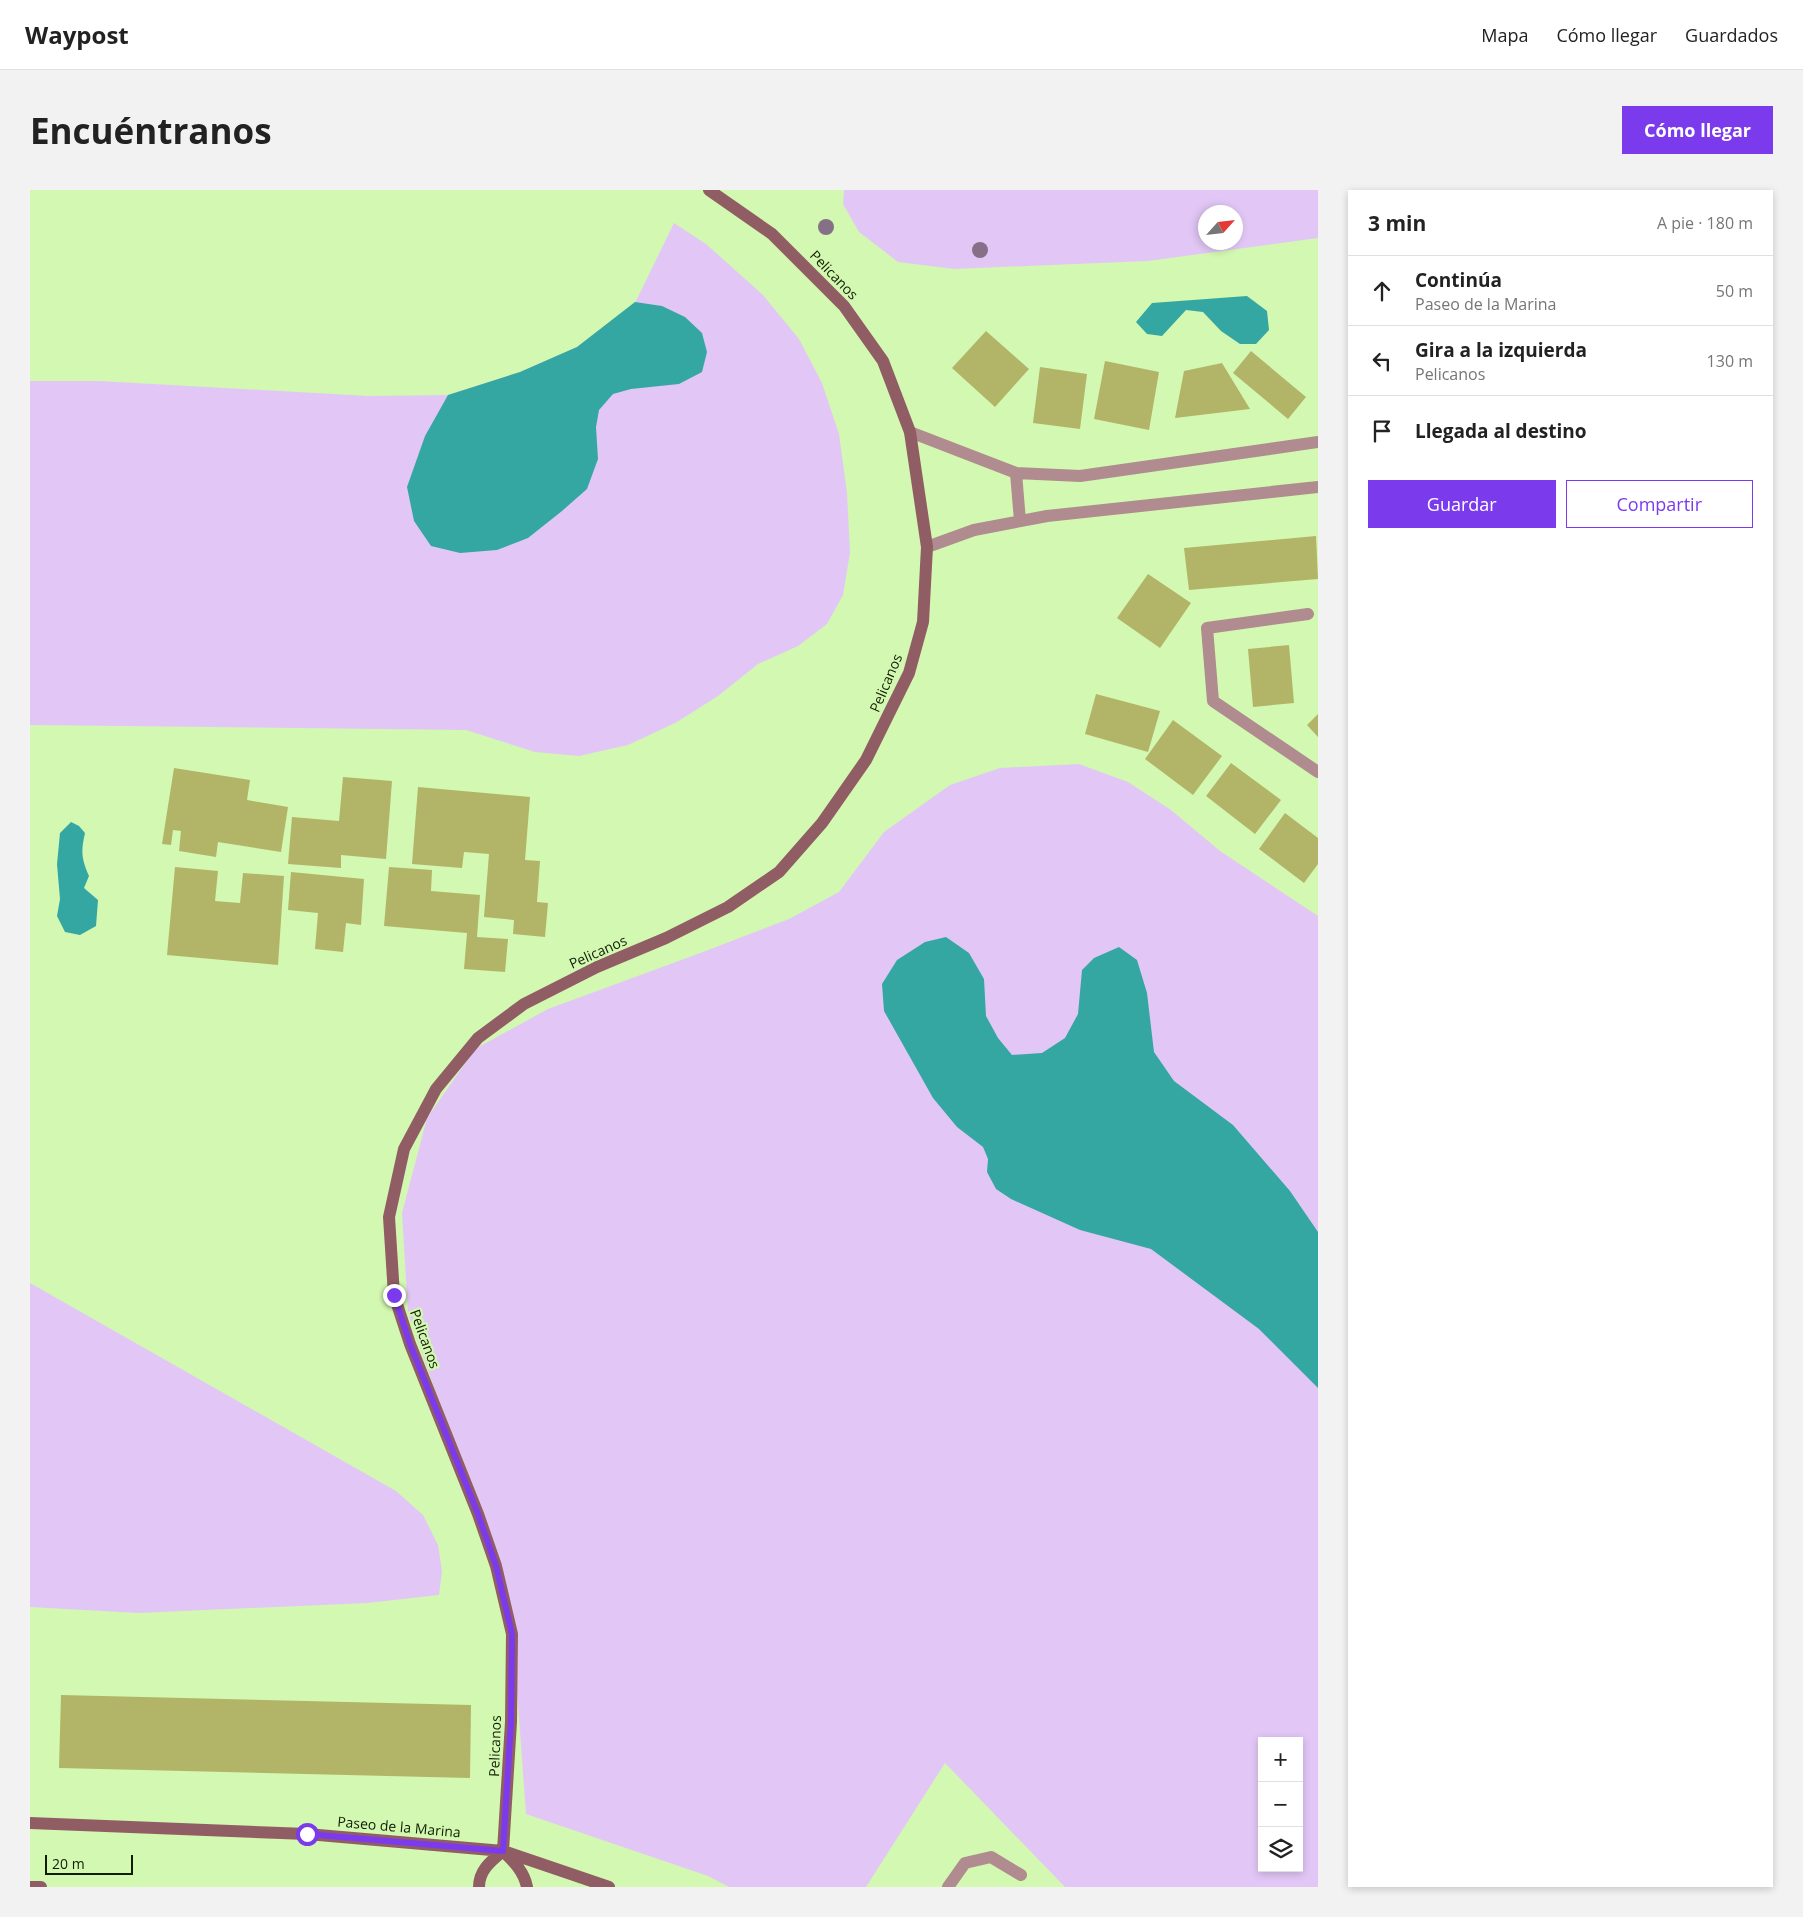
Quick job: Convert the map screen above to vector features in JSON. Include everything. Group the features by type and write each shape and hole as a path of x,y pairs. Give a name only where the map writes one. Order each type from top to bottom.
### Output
{"street":[{"name":"Pelicanos","path":"503,1851 511,1722 512,1634 496,1566 478,1514 410,1344 394,1295 389,1217 404,1149 436,1089 478,1038 524,1004 597,967 666,938 728,907 779,872 822,823 866,760 909,673 923,622 927,547 910,432 884,361 844,306 772,234 709,190"},
{"path":"910,432 1016,473 1080,476 1318,442"},
{"path":"1016,473 1020,521"},
{"path":"927,547 974,530 1047,516 1318,487"},
{"path":"1308,614 1207,628 1213,701 1318,772"},
{"name":"Paseo de la Marina","path":"30,1823 307,1834 503,1851 609,1887"},
{"path":"479,1887 479,1881 484,1868 503,1851 517,1864 525,1877 527,1887"},
{"path":"948,1887 965,1863 991,1857 1021,1875"},
{"path":"30,1886 41,1887"}],"shaded area":[{"path":"844,190 1318,190 1318,238 1243,248 1243,205 1198,205 1198,250 1229,250 1148,261 954,269 898,262 859,232 843,204"},
{"path":"674,223 706,244 763,295 799,339 822,383 839,434 847,493 850,553 843,595 827,624 798,646 758,664 718,696 677,722 628,745 579,756 535,752 466,730 30,725 30,381 100,381 369,396 448,395 520,372 577,347 635,303"},
{"path":"1079,764 1128,782 1171,810 1220,851 1318,916 1318,1887 1065,1887 945,1763 866,1887 729,1887 708,1876 526,1814 511,1608 408,1313 402,1213 427,1118 475,1049 548,1009 789,919 839,892 884,832 950,785 1000,768"},
{"path":"30,1283 396,1491 423,1515 438,1545 442,1571 439,1595 367,1603 138,1613 30,1607"}],"water":[{"path":"1247,296 1267,311 1269,330 1256,344 1240,344 1221,331 1203,312 1186,310 1162,336 1147,334 1136,322 1152,303"},
{"path":"635,302 662,306 685,317 702,333 707,352 702,372 679,384 631,389 613,394 599,410 596,427 598,459 587,489 528,538 497,550 460,553 431,546 414,521 407,487 425,436 448,395 520,372 577,347"},
{"path":"71,822 79,826 85,833 82,854 89,876 84,888 98,900 96,926 80,935 65,932 57,916 60,899 57,864 60,833"},
{"path":"946,937 969,953 984,979 986,1016 998,1038 1012,1055 1042,1053 1065,1038 1078,1014 1082,970 1094,958 1119,947 1137,960 1147,993 1154,1052 1174,1081 1233,1125 1290,1191 1318,1232 1318,1388 1259,1329 1151,1249 1080,1230 1011,1199 996,1189 987,1172 988,1159 983,1147 957,1127 933,1098 884,1011 882,984 897,960 925,942"}],"building":[{"path":"986,331 1029,369 995,407 952,368"},
{"path":"1251,351 1306,397 1288,419 1233,373"},
{"path":"1105,361 1159,372 1149,430 1094,419"},
{"path":"1222,363 1250,409 1175,418 1184,371"},
{"path":"1040,367 1087,374 1080,429 1033,423"},
{"path":"1316,536 1318,579 1189,590 1184,548"},
{"path":"1148,574 1191,603 1160,648 1117,618"},
{"path":"1289,645 1294,703 1253,707 1248,649"},
{"path":"1096,694 1160,711 1148,752 1085,734"},
{"path":"1318,714 1318,737 1307,725"},
{"path":"1173,720 1222,756 1193,795 1145,759"},
{"path":"1231,763 1281,800 1255,834 1206,796"},
{"path":"174,768 250,780 247,800 288,807 281,852 218,842 216,857 179,851 181,831 173,830 171,845 162,844"},
{"path":"343,777 392,781 386,859 341,855 341,868 288,864 292,817 339,821"},
{"path":"418,787 530,797 525,860 540,861 537,902 548,903 545,937 513,934 514,920 484,917 489,854 464,852 462,868 412,864"},
{"path":"1285,813 1318,838 1318,864 1304,883 1259,849"},
{"path":"175,867 218,871 215,901 240,903 243,873 284,876 278,965 167,955"},
{"path":"389,867 432,870 431,891 480,895 477,937 508,939 505,972 464,969 467,933 384,926"},
{"path":"291,872 364,879 361,925 346,923 343,952 315,949 318,913 288,910"},
{"path":"61,1695 471,1705 470,1778 59,1768"}],"route":[{"path":"307,1834 503,1851 511,1722 512,1634 496,1566 478,1514 410,1344 394,1295"}]}
